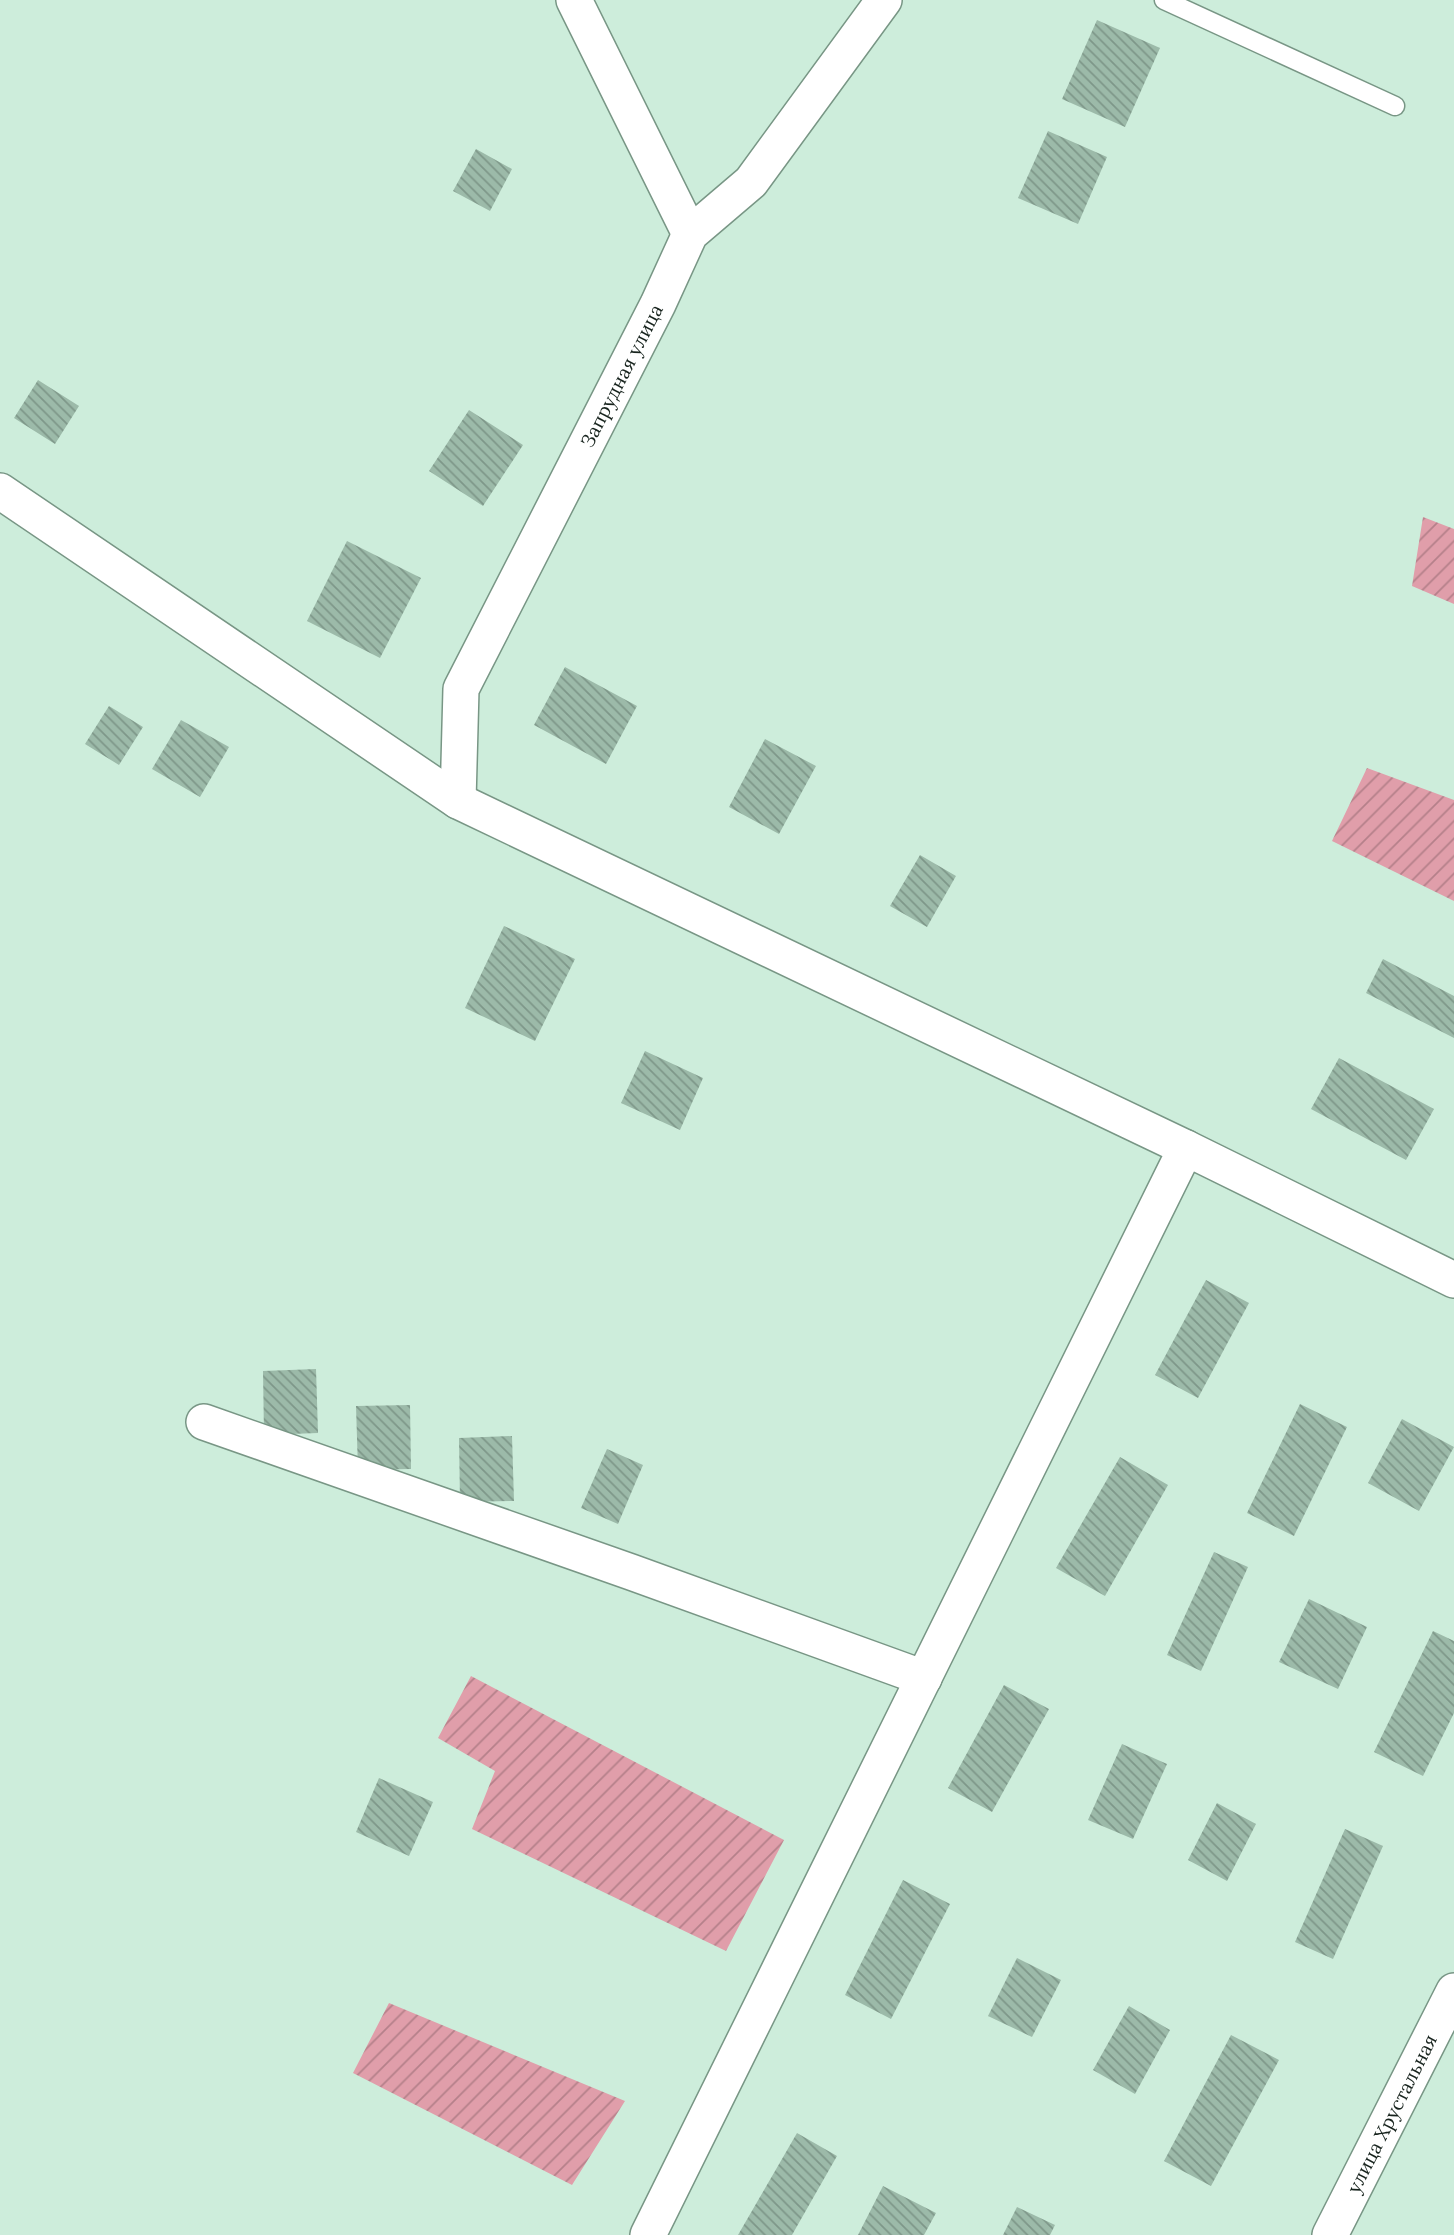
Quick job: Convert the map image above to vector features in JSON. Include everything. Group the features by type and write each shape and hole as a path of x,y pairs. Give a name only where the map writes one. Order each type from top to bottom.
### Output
{"street":[{"path":"574,0 690,234"},
{"name":"Запрудная улица","path":"458,801 461,689 658,304 690,234 751,182 884,0"},
{"path":"0,491 458,801 1186,1148 1454,1280"},
{"path":"648,2235 1186,1148"},
{"path":"204,1422 924,1678"},
{"name":"улица Хрустальная","path":"1330,2235 1454,1990"}],"lane":[{"path":"1164,0 1395,106"}],"shaded area":[{"path":"1423,517 1454,529 1454,604 1412,586"},
{"path":"1367,768 1454,800 1454,901 1332,841"},
{"path":"471,1676 784,1840 726,1951 472,1829 495,1771 438,1738"},
{"path":"389,2003 625,2101 572,2185 353,2073"}],"building":[{"path":"1097,20 1160,48 1125,127 1062,99"},
{"path":"1048,131 1107,157 1078,224 1018,198"},
{"path":"476,149 512,169 490,211 453,191"},
{"path":"38,380 79,406 55,444 14,418"},
{"path":"469,410 523,445 483,506 429,471"},
{"path":"347,541 421,578 380,658 307,621"},
{"path":"565,667 637,706 606,764 534,725"},
{"path":"109,706 143,727 119,765 85,744"},
{"path":"181,720 229,747 200,797 152,769"},
{"path":"765,739 816,766 779,834 729,807"},
{"path":"920,855 956,876 927,927 890,906"},
{"path":"504,926 575,959 535,1041 465,1008"},
{"path":"1383,959 1454,996 1454,1038 1366,993"},
{"path":"645,1051 703,1078 680,1130 621,1103"},
{"path":"1339,1058 1434,1109 1406,1160 1311,1109"},
{"path":"1206,1280 1249,1303 1198,1398 1155,1375"},
{"path":"316,1369 318,1433 264,1435 263,1371"},
{"path":"1300,1404 1347,1427 1294,1536 1247,1513"},
{"path":"410,1405 411,1469 358,1470 356,1406"},
{"path":"1402,1419 1454,1447 1419,1511 1368,1483"},
{"path":"512,1436 514,1501 460,1502 459,1438"},
{"path":"607,1449 643,1465 618,1524 581,1508"},
{"path":"1120,1457 1168,1485 1105,1596 1056,1568"},
{"path":"1214,1552 1248,1567 1201,1671 1167,1655"},
{"path":"1309,1599 1367,1627 1338,1689 1279,1662"},
{"path":"1433,1631 1454,1641 1454,1713 1423,1776 1374,1752"},
{"path":"1004,1685 1049,1709 992,1812 948,1788"},
{"path":"1122,1744 1167,1764 1133,1839 1088,1820"},
{"path":"379,1778 433,1802 409,1856 356,1832"},
{"path":"1217,1803 1256,1824 1227,1881 1188,1860"},
{"path":"1345,1829 1383,1846 1333,1959 1295,1942"},
{"path":"903,1880 950,1904 891,2019 845,1995"},
{"path":"1017,1958 1061,1980 1032,2037 988,2016"},
{"path":"1129,2006 1170,2030 1135,2094 1093,2070"},
{"path":"1231,2035 1279,2060 1211,2186 1164,2161"},
{"path":"797,2133 837,2156 792,2235 738,2235"},
{"path":"883,2186 936,2213 924,2235 858,2235"},
{"path":"1017,2207 1055,2225 1050,2235 1003,2235"}]}
